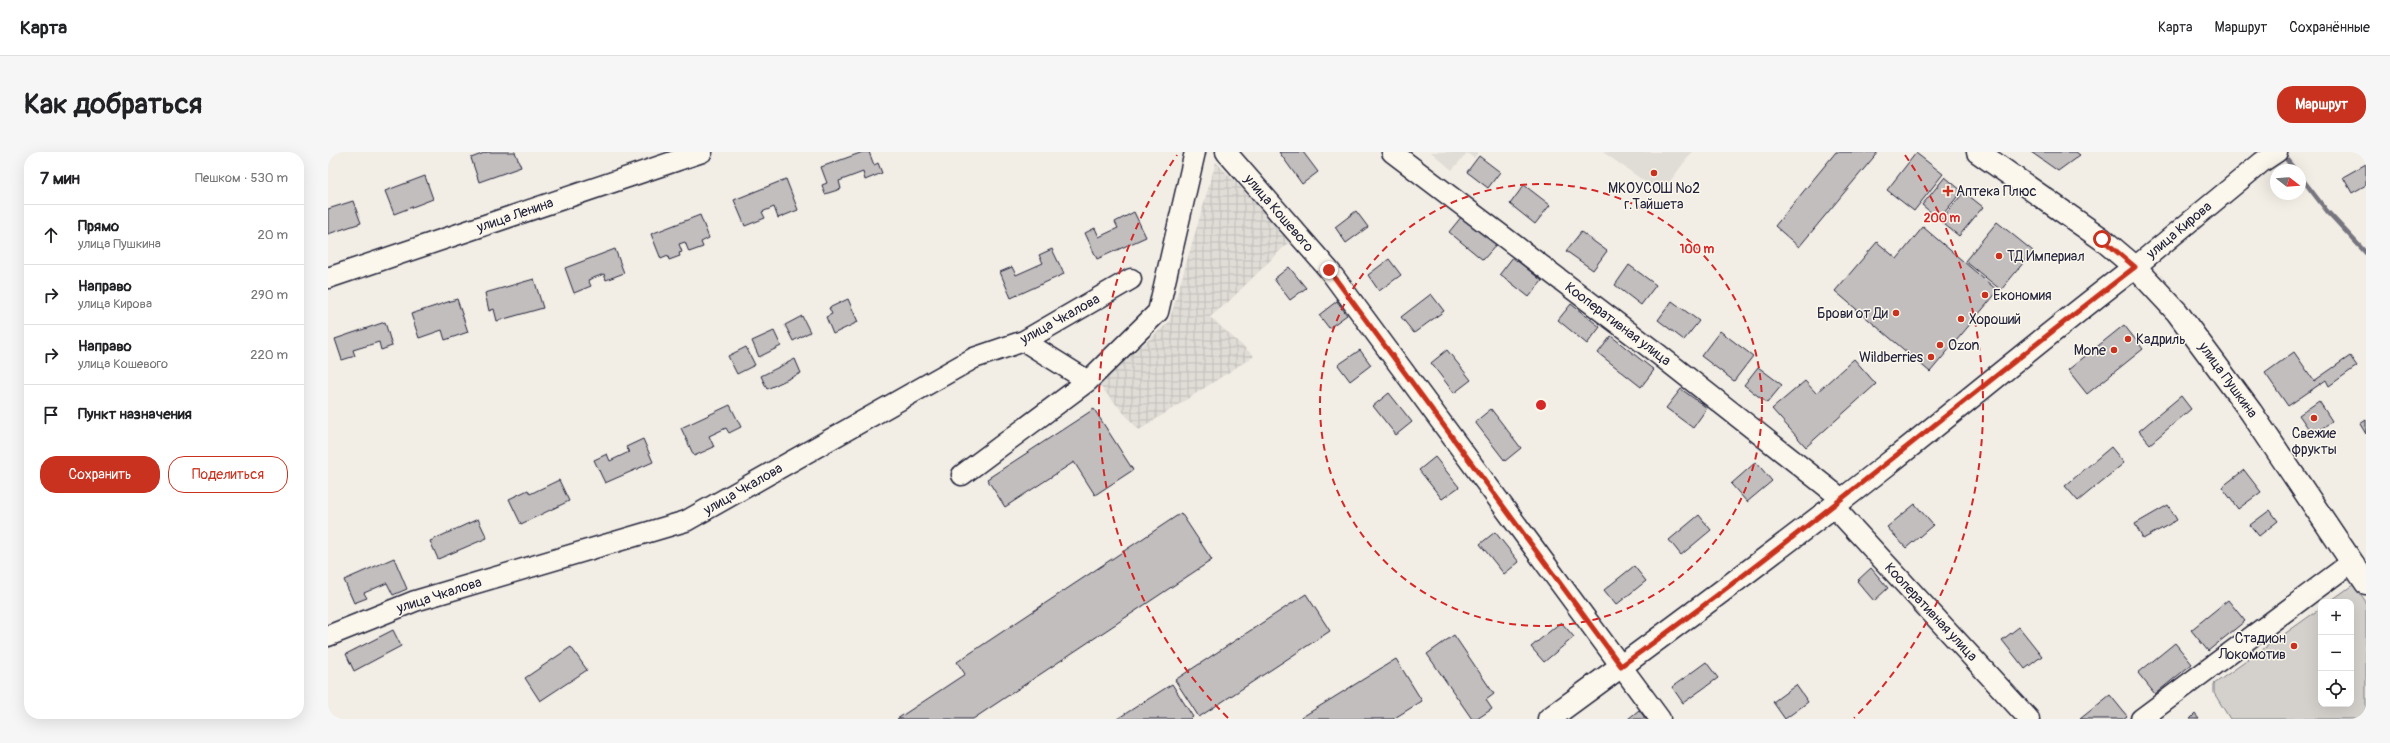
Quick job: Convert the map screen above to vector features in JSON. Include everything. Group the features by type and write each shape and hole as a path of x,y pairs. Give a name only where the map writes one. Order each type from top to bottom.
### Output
{"main road":[{"name":"улица Пушкина","path":"1978,152 2102,239 2135,267 2177,312 2246,405 2366,583"},
{"name":"улица Кирова","path":"1549,719 1837,502 2135,267"}],"street":[{"name":"улица Ленина","path":"328,278 702,152"},
{"path":"962,475 1088,381 1158,312 1196,152"},
{"name":"улица Кошевого","path":"1226,152 1329,270 1660,719"},
{"name":"Кооперативная улица","path":"1392,152 1658,354 1837,502 2029,719"},
{"name":"улица Кирова","path":"2135,267 2262,162 2277,152"},
{"name":"улица Чкалова","path":"328,636 415,600 686,521 974,358 1024,341 1131,279"},
{"path":"1024,341 1088,381"},
{"path":"2141,719 2352,562"}],"shaded area":[{"path":"1431,152 1478,152 1474,158 1467,153 1452,170"},
{"name":"МКОУСОШ №2 г.Тайшета","path":"1603,152 1692,152 1661,193"},
{"path":"1216,162 1291,240 1227,303 1210,317 1254,356 1139,430 1098,384 1169,322"},
{"name":"Стадион Локомотив","path":"2354,584 2366,602 2366,719 2230,719 2214,693 2214,684 2318,610 2318,707 2354,707 2354,599 2333,599"}],"building":[{"path":"487,152 515,152 521,167 479,182 471,158"},
{"path":"863,152 869,152 874,165 878,163 882,173 865,180 863,172 839,181 841,189 825,194 822,185 827,183 821,167"},
{"path":"1279,152 1303,152 1318,172 1302,184"},
{"path":"1836,152 1878,152 1799,247 1775,226"},
{"path":"2031,152 2076,152 2080,155 2058,171"},
{"path":"1916,153 1943,174 1914,211 1887,190"},
{"path":"1479,156 1500,172 1488,188 1467,172"},
{"path":"2366,164 2366,185 2352,193 2343,177"},
{"path":"425,176 433,199 394,214 385,191"},
{"path":"1945,177 1962,191 1939,219 1922,205"},
{"path":"786,179 798,210 778,218 774,207 762,212 765,218 745,226 734,200"},
{"path":"1524,185 1550,205 1535,224 1510,204"},
{"path":"1964,192 1983,207 1959,236 1940,221"},
{"path":"353,201 361,223 328,234 328,209"},
{"path":"1356,211 1368,227 1346,243 1335,227"},
{"path":"1134,212 1146,237 1097,259 1085,233 1095,228 1099,237 1118,228 1115,222"},
{"path":"700,215 709,238 701,242 703,247 689,252 685,242 679,244 682,252 679,253 680,256 669,260 668,256 661,259 651,234"},
{"path":"1462,216 1497,244 1483,260 1449,232"},
{"name":"ТД Империал","path":"1997,222 2033,251 2001,290 1965,261"},
{"path":"1923,227 1998,291 1930,372 1835,291 1877,242 1897,259"},
{"path":"1581,232 1607,251 1593,270 1566,251"},
{"path":"615,249 624,273 606,280 604,274 588,280 591,286 574,293 565,268"},
{"path":"1052,249 1064,274 1011,298 1000,272 1012,267 1016,275 1043,263 1039,255"},
{"path":"1513,257 1542,281 1529,297 1500,274"},
{"path":"1389,259 1401,275 1379,291 1368,275"},
{"path":"1629,265 1656,285 1641,305 1615,285"},
{"path":"1289,267 1306,288 1290,300 1274,279"},
{"path":"534,279 543,308 497,321 494,309 489,311 485,293"},
{"path":"1431,294 1444,311 1414,333 1401,317"},
{"path":"457,299 468,332 445,340 442,330 419,338 411,314"},
{"path":"848,299 858,322 833,334 826,317 832,314 829,308"},
{"path":"1337,301 1347,315 1329,328 1319,315"},
{"path":"1672,301 1699,321 1684,340 1658,320"},
{"path":"1571,304 1600,327 1587,344 1558,320"},
{"path":"802,316 810,332 793,341 785,325"},
{"path":"385,322 392,346 381,350 379,342 353,350 355,356 342,360 335,339"},
{"path":"2124,325 2143,349 2087,394 2068,370"},
{"path":"774,331 781,346 759,357 752,341"},
{"path":"1720,331 1753,356 1734,381 1701,356"},
{"path":"1611,336 1654,370 1641,387 1598,353"},
{"path":"746,347 755,365 737,374 728,356"},
{"path":"1360,350 1371,365 1350,381 1338,365"},
{"path":"1447,350 1471,380 1454,393 1431,363"},
{"path":"2294,352 2314,381 2350,356 2357,366 2329,386 2326,380 2288,406 2265,373"},
{"path":"795,359 801,373 767,389 761,376"},
{"path":"1854,359 1876,384 1806,447 1772,409 1805,381 1816,393"},
{"path":"1758,367 1782,385 1767,403 1744,385"},
{"path":"1681,389 1707,408 1693,428 1666,408"},
{"path":"1389,393 1412,422 1396,435 1373,406"},
{"path":"2181,396 2191,409 2150,444 2139,431"},
{"path":"2319,401 2332,421 2313,435 2299,415"},
{"path":"730,405 741,427 729,433 726,428 709,436 714,447 694,456 681,428"},
{"path":"1094,409 1133,470 1095,495 1074,462 1005,507 987,479"},
{"path":"1491,409 1521,448 1505,461 1475,422"},
{"path":"2366,420 2366,434 2360,424"},
{"path":"643,439 653,462 605,483 594,460 607,454 610,461 629,452 626,447"},
{"path":"2111,447 2124,463 2078,501 2065,486"},
{"path":"1435,457 1459,487 1442,499 1419,470"},
{"path":"1756,462 1772,481 1747,502 1731,484"},
{"path":"2244,470 2261,492 2238,509 2222,487"},
{"path":"559,480 569,501 521,524 509,499 528,490 530,494"},
{"path":"1915,504 1933,525 1906,548 1887,527"},
{"path":"2168,505 2177,520 2143,539 2135,524"},
{"path":"2270,510 2278,521 2259,536 2250,525"},
{"path":"1181,513 1212,560 973,719 897,719 965,674 957,662"},
{"path":"1699,515 1711,530 1681,555 1669,540"},
{"path":"478,519 487,538 438,559 430,541"},
{"path":"1495,532 1519,562 1504,574 1480,544"},
{"path":"394,558 407,589 393,595 387,583 364,593 367,598 354,603 344,580"},
{"path":"1634,566 1646,581 1616,605 1604,590"},
{"path":"1871,568 1888,588 1874,601 1857,581"},
{"path":"1306,594 1330,631 1199,717 1175,680"},
{"path":"2228,600 2245,621 2208,651 2191,630"},
{"path":"1561,622 1574,637 1544,662 1531,647"},
{"path":"2019,627 2042,656 2025,669 2002,640"},
{"path":"393,630 401,646 354,671 346,654"},
{"path":"1454,635 1494,694 1486,700 1492,709 1477,719 1472,719 1427,654"},
{"path":"2175,643 2192,664 2155,694 2138,673"},
{"path":"571,647 587,670 540,701 525,678"},
{"path":"1396,659 1422,701 1393,719 1299,719"},
{"path":"1706,662 1718,678 1683,703 1672,687"},
{"path":"1172,684 1193,717 1190,719 1117,719"},
{"path":"1796,685 1808,702 1785,719 1773,702"},
{"path":"2110,695 2127,716 2123,719 2080,719"},
{"path":"1639,710 1646,719 1628,719"},
{"path":"2195,714 2199,719 2190,719"}],"waterway":[{"path":"2287,160 2290,164"},
{"path":"2306,184 2327,211 2366,253"}],"place":[{"name":"МКОУСОШ №2 г.Тайшета","path":"1654,173"},
{"name":"Аптека Плюс","path":"1948,191"},
{"name":"ТД Империал","path":"1999,256"},
{"name":"Економия","path":"1985,295"},
{"name":"Брови от Ди","path":"1896,313"},
{"name":"Хороший","path":"1961,319"},
{"name":"Кадриль","path":"2128,339"},
{"name":"Ozon","path":"1940,345"},
{"name":"Mone","path":"2114,350"},
{"name":"Wildberries","path":"1931,357"},
{"name":"Свежие фрукты","path":"2314,418"},
{"name":"Стадион Локомотив","path":"2294,646"}],"route":[{"path":"1329,270 1621,666 1888,464 2051,331 2135,267 2102,239"}]}
